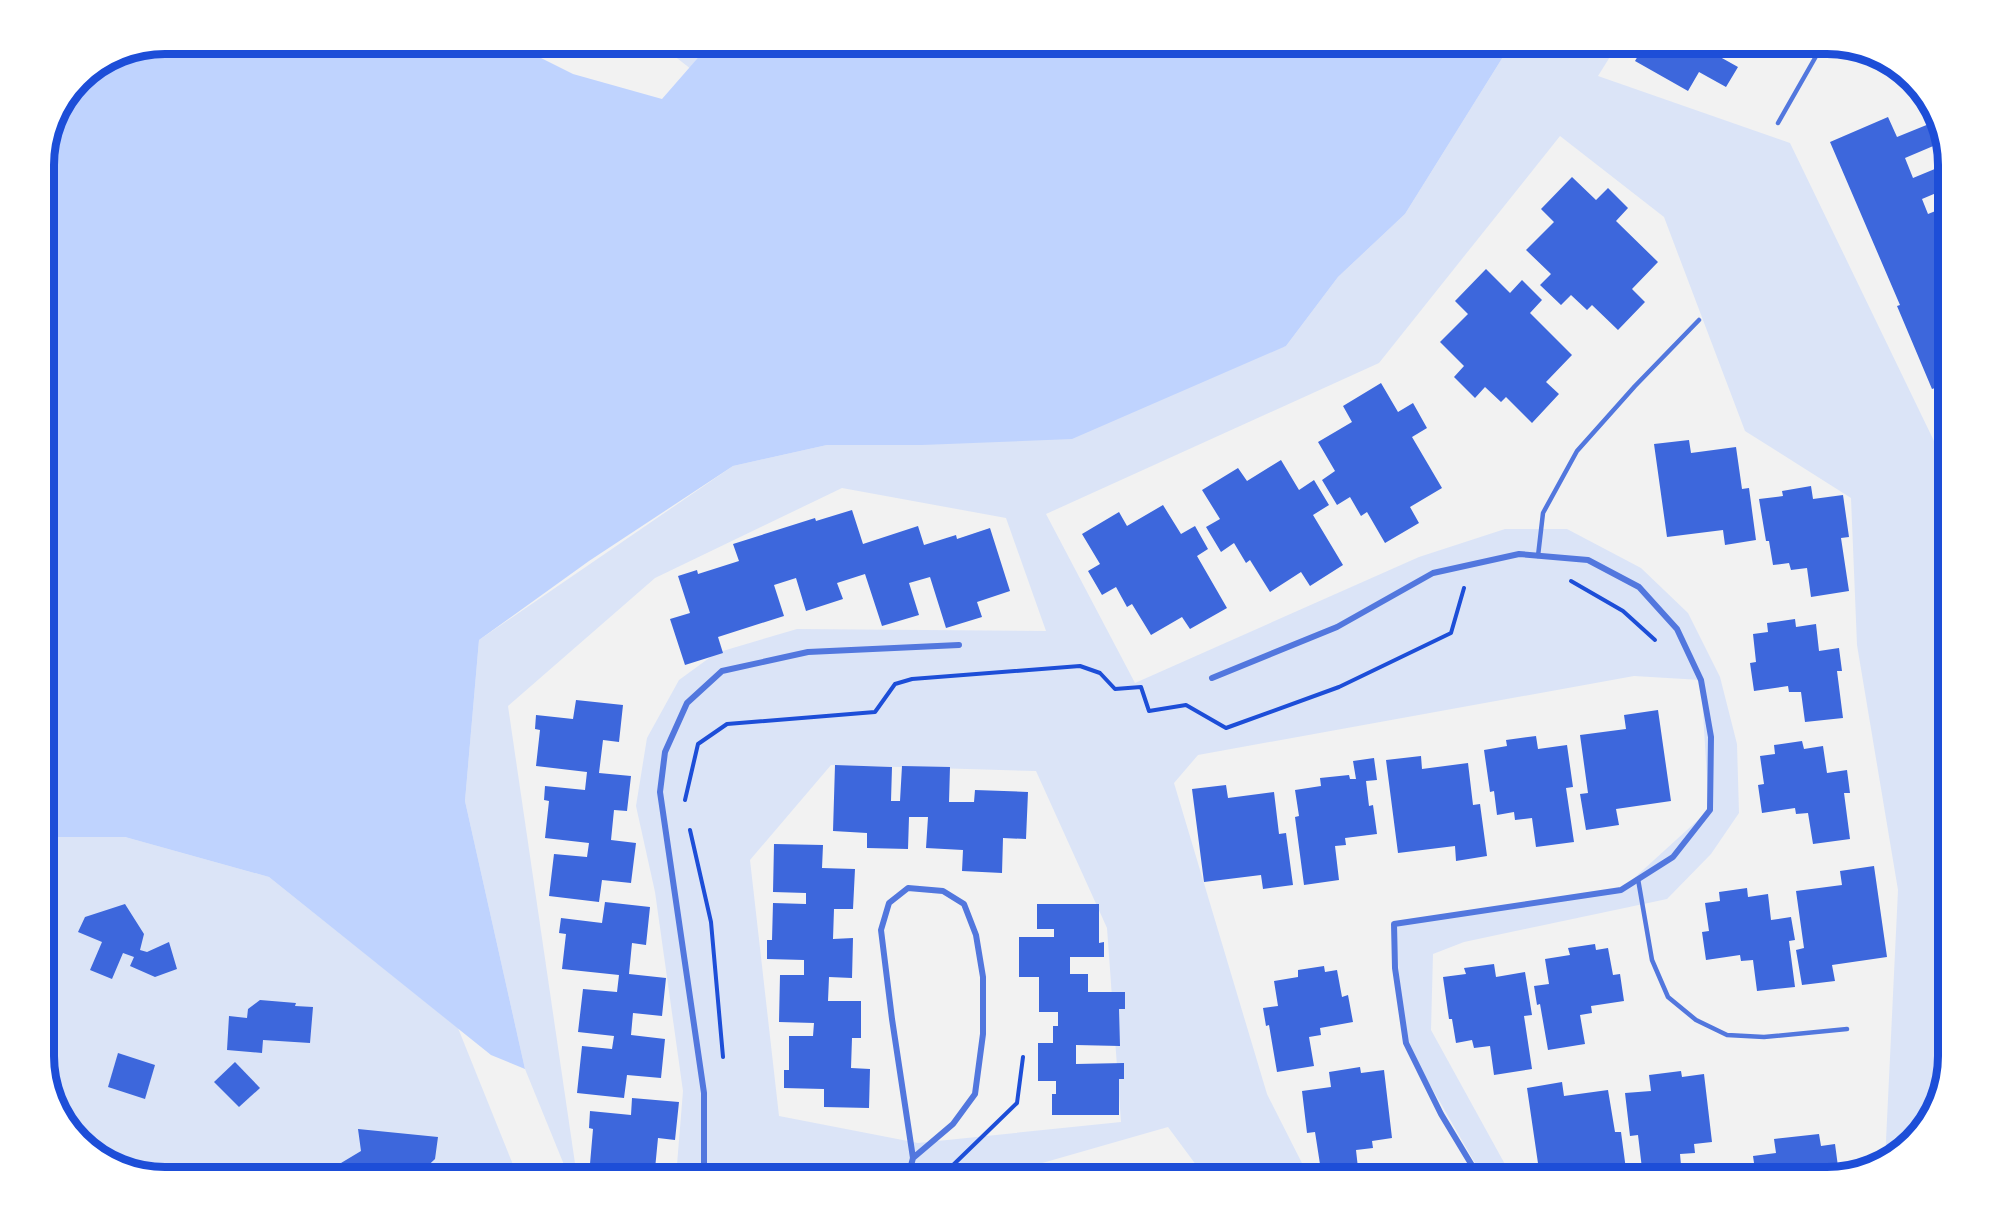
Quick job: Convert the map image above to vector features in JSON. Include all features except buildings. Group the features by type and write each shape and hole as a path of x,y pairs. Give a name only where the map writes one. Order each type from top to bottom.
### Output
{"street":[{"path":"1212,678 1337,627 1433,573 1519,554 1588,560 1639,587 1677,629 1701,680 1711,737 1710,810 1672,857 1621,890 1394,924 1395,968 1406,1043 1440,1114 1472,1167"},
{"path":"704,1167 704,1093 660,792 665,752 687,703 722,671 808,652 959,645"},
{"path":"911,1167 913,1158 893,1029 881,930 890,903 908,888 944,891 964,904 976,935 983,977 983,1034 975,1094 953,1124 913,1158"}],"lane":[{"path":"1778,123 1817,54"},
{"path":"1538,556 1543,513 1578,451 1635,386 1699,320"},
{"path":"1638,879 1652,960 1668,998 1696,1020 1727,1035 1764,1037 1846,1029"}],"path":[{"path":"1564,578 1623,611 1656,642"},
{"path":"684,803 698,744 727,724 875,712 896,684 912,679 1080,666 1100,673 1115,689 1141,687 1149,711 1186,705 1226,728 1339,687 1451,633 1464,587"},
{"path":"689,825 711,922 724,1067"},
{"path":"951,1167 1017,1103 1023,1057"}],"shaded area":[{"path":"733,54 723,94 673,55"},
{"path":"1505,54 1612,54 1598,76 1790,143 1938,449 1938,1056 1930,1098 1915,1123 1886,1150 1898,890 1857,645 1851,498 1745,431 1664,217 1560,136 1379,363 1046,514 1135,683 1419,557 1505,529 1567,529 1641,568 1688,613 1720,677 1737,744 1739,813 1711,854 1667,899 1464,942 1433,954 1431,1030 1506,1167 1477,1167 1406,1043 1394,924 1621,890 1709,810 1701,680 1634,676 1198,755 1174,783 1267,1094 1304,1167 1198,1167 1168,1127 1028,1167 677,1167 683,1091 655,892 636,806 647,738 679,680 716,653 797,629 1046,631 1006,518 842,488 655,578 508,706 576,1167 565,1167 525,1069 465,801 479,640 733,466 827,445 922,445 1286,346 1338,277 1405,214","holes":["831,765 1036,771 1107,928 1121,1122 918,1143 779,1116 750,860"]},
{"path":"54,837 125,837 269,877 458,1028 514,1167 165,1167 123,1159 98,1144 77,1123 65,1105 56,1077 54,1063"}],"water":[{"path":"158,54 533,54 573,74 662,99 701,54 1505,54 1405,214 1338,277 1286,346 1072,439 922,445 827,445 733,466 589,561 479,640 465,801 525,1069 491,1055 269,877 125,837 54,837 54,158 62,123 73,103 92,82 116,65"}]}
